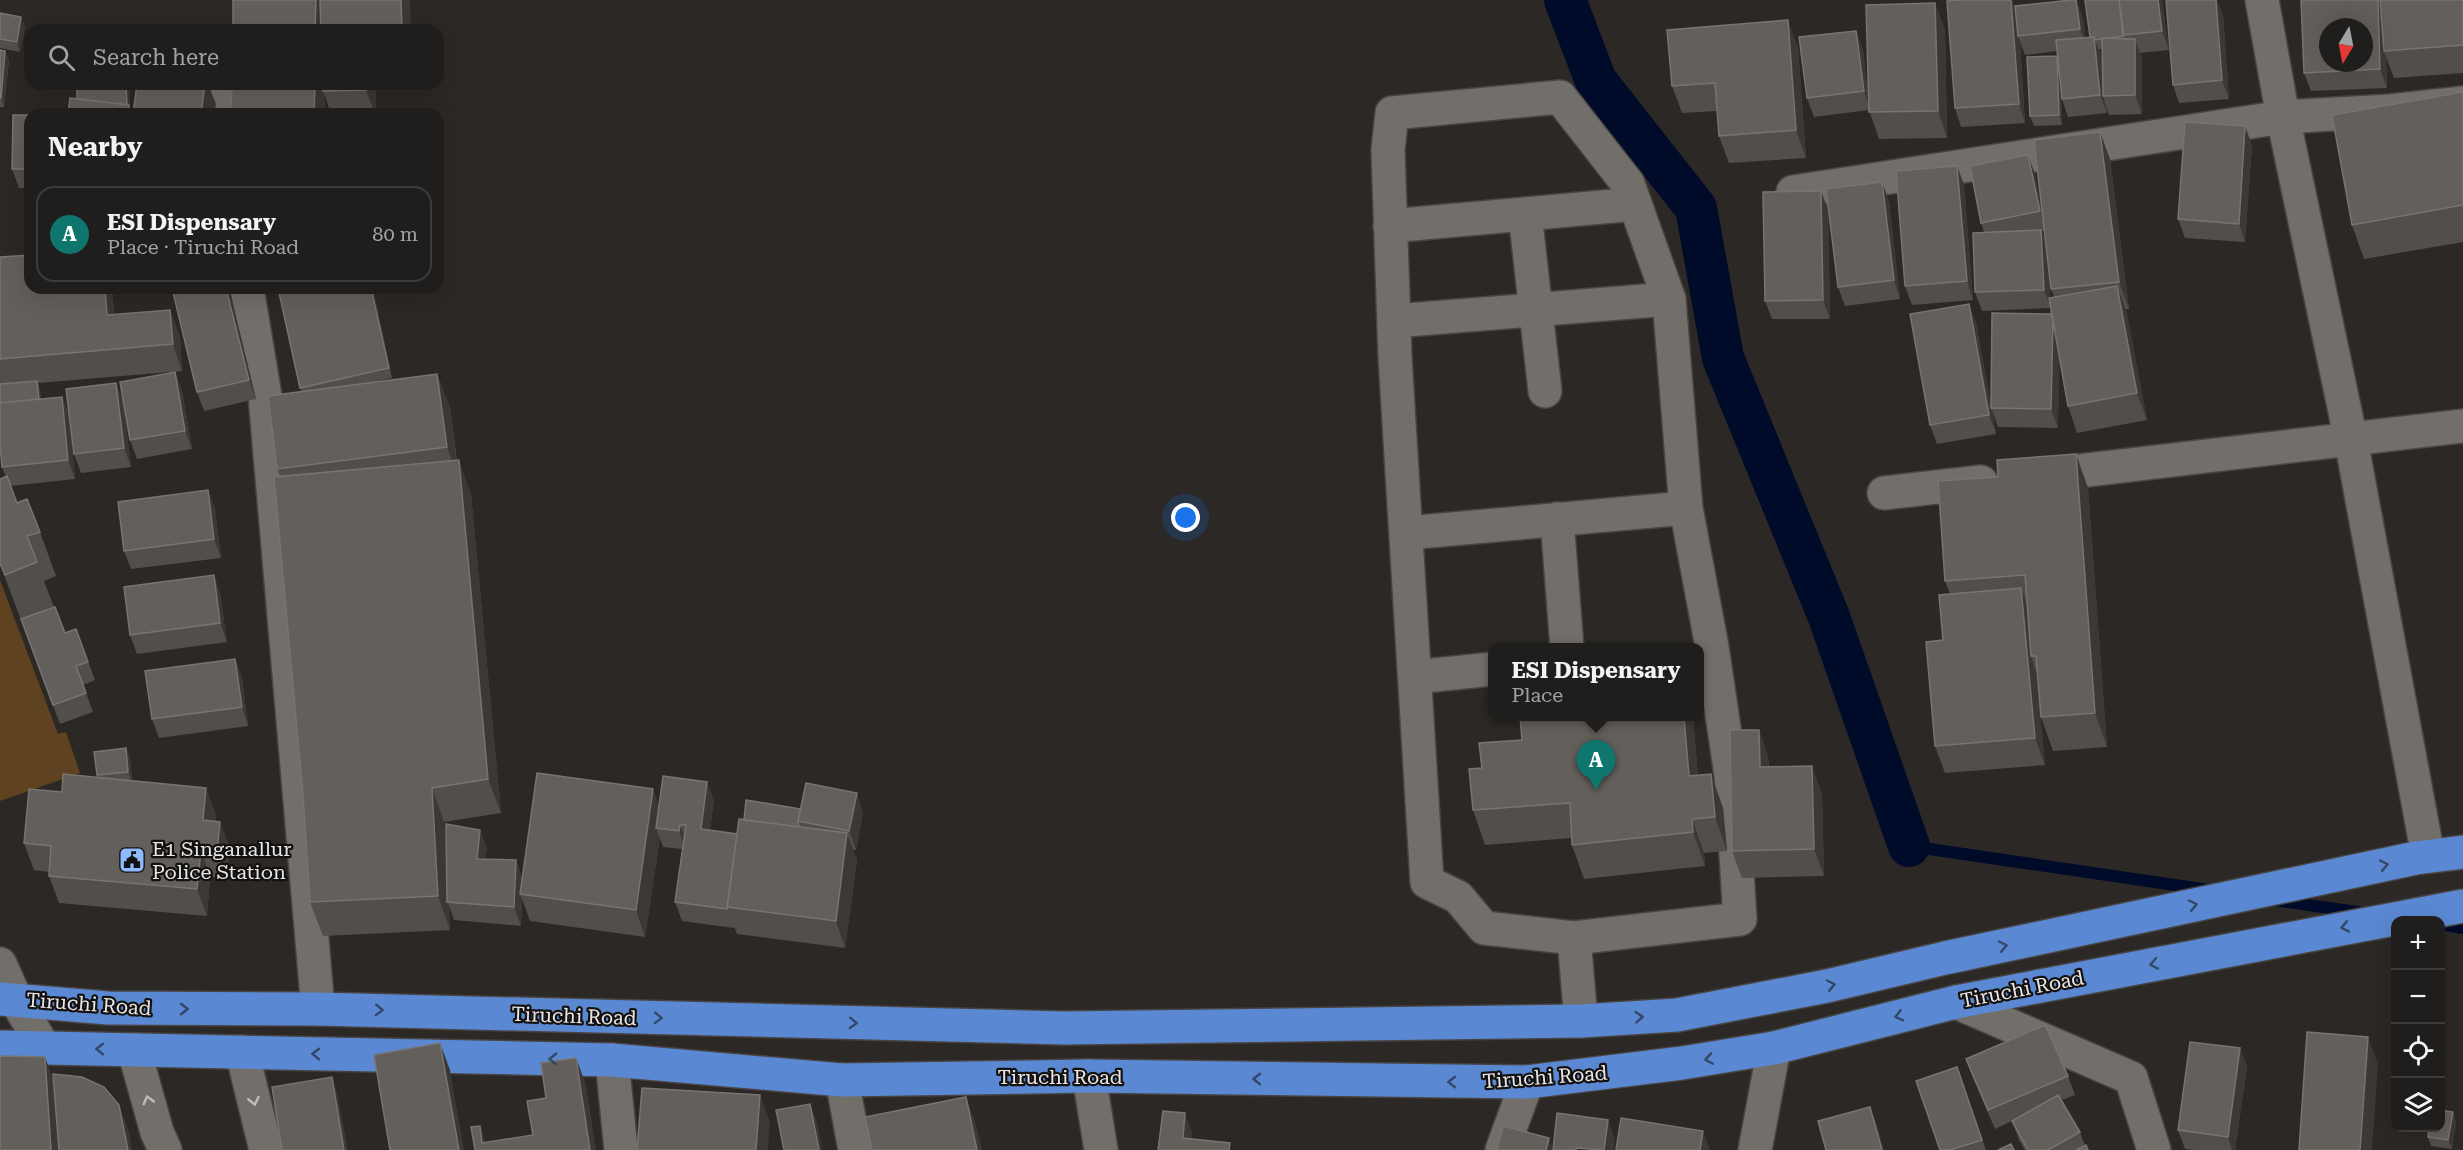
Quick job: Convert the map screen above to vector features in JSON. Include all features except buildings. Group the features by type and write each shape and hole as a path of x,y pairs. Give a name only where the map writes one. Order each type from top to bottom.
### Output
{"highway":[{"name":"Tiruchi Road","path":"8,999 108,1008 318,1009 1064,1029 1581,1021 1677,1015 1827,986 1945,958 2422,857 2463,852"},
{"name":"Tiruchi Road","path":"44,1048 612,1060 842,1080 1089,1076 1527,1082 1682,1063 1774,1048 1956,1002 2463,906"},
{"path":"0,1047 44,1048"}],"street":[{"path":"2262,0 2283,117 2351,440 2422,857"},
{"path":"214,90 217,108"},
{"path":"1560,96 1628,184 1635,204 1669,299 1686,508 1706,648 1731,775 1740,919 1574,938 1484,928 1458,897 1427,882 1394,321 1388,150 1392,113 1560,96"},
{"path":"1793,192 2283,117 2390,111 2463,103"},
{"path":"1390,226 1635,204"},
{"path":"1525,214 1545,390"},
{"path":"248,294 265,396 318,1009"},
{"path":"1394,321 1669,299"},
{"path":"1884,493 2463,426"},
{"path":"1407,533 1686,508"},
{"path":"1557,519 1567,643"},
{"path":"1415,677 1488,669"},
{"path":"1574,938 1581,1021"},
{"path":"0,964 8,999 44,1048"},
{"path":"1956,1002 2132,1078 2154,1150"},
{"path":"1755,1150 1774,1048"},
{"path":"134,1050 157,1132 165,1150"},
{"path":"242,1052 266,1150"},
{"path":"612,1060 621,1150"},
{"path":"1089,1076 1101,1150"},
{"path":"842,1080 855,1150"},
{"path":"1502,1150 1527,1082"}],"shaded area":[{"path":"0,580 58,734 66,732 80,773 0,801"}],"waterway":[{"path":"1565,0 1596,81 1696,208 1723,358 1829,617 1909,846"},
{"path":"1909,846 2209,890"},
{"path":"2274,900 2364,913"},
{"path":"2445,925 2463,928"}],"place":[{"name":"ESI Dispensary","path":"1596,790"},
{"name":"E1 Singanallur Police Station","path":"132,860"}]}
